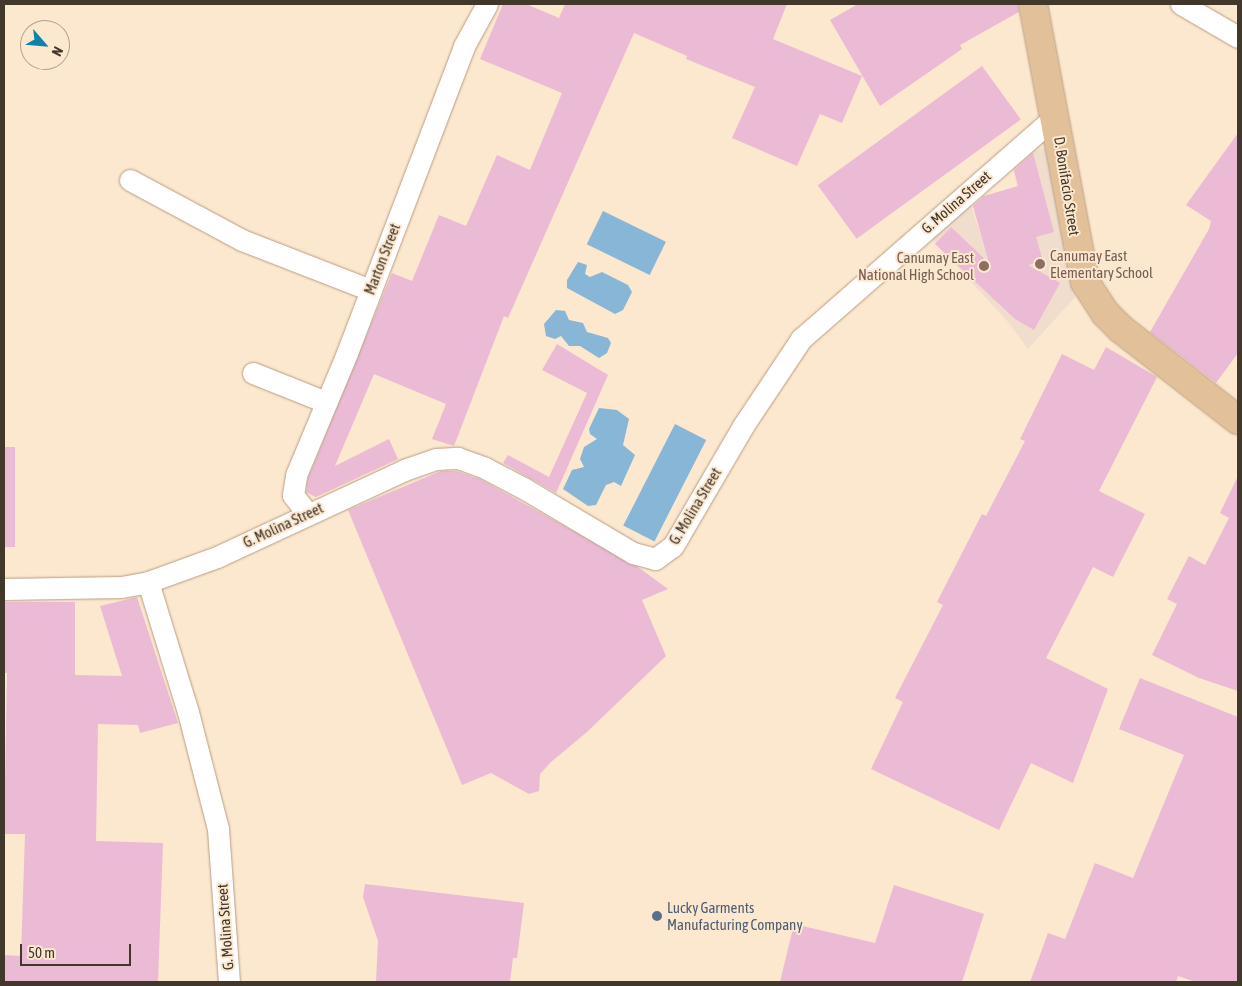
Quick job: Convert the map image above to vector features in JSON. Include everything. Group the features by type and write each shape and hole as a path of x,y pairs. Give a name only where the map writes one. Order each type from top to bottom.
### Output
{"main road":[{"name":"D. Bonifacio Street","path":"1033,4 1055,117 1079,263 1094,298 1121,329 1238,420"}],"street":[{"name":"Marton Street","path":"307,513 293,495 293,487 464,46 487,4"},
{"path":"1181,4 1238,37"},
{"name":"G. Molina Street","path":"4,589 121,587 148,582 217,556 404,470 436,459 458,458 486,468 643,558 655,559 665,554 743,426 802,339 1055,117"},
{"path":"130,180 242,240 370,290"},
{"path":"253,372 326,402"},
{"name":"G. Molina Street","path":"148,582 188,712 218,829 229,982"}],"shaded area":[{"name":"Canumay East Elementary School","path":"1045,148 1076,296 1028,349 1008,322 927,234 968,197 981,236 1026,223 1010,157"}],"water":[{"path":"603,211 666,242 650,275 587,244"},
{"path":"578,262 587,265 585,274 590,277 602,272 628,285 632,292 623,310 615,314 567,288 567,280"},
{"path":"556,310 565,311 569,320 583,323 587,332 608,338 611,343 607,353 599,358 580,346 569,346 561,336 555,339 546,336 544,324"},
{"path":"599,408 617,410 629,419 623,445 635,455 621,486 614,482 606,485 596,505 588,506 563,489 572,470 584,467 580,459 584,447 597,439 590,434 589,429"},
{"path":"675,424 706,440 654,541 623,526"}],"building":[{"path":"503,4 526,4 559,18 565,4 787,4 773,39 862,76 842,123 820,114 797,166 732,138 755,87 686,59 687,56 634,33 508,318 504,316 454,446 432,439 446,404 374,374 335,466 389,439 398,459 316,497 306,492 308,478 392,273 412,281 439,215 466,226 497,155 530,170 562,93 480,59"},
{"path":"858,4 1018,4 1019,12 960,45 962,49 880,106 830,20"},
{"path":"982,66 1021,119 857,239 818,185"},
{"path":"1238,133 1238,353 1216,383 1150,332 1209,229 1211,221 1186,205"},
{"path":"1033,153 1054,232 1036,237 1043,261 1028,265 1060,283 1034,330 1015,319 935,244 951,227 989,263 973,206 984,196 1018,186 1014,170"},
{"path":"557,344 608,375 556,493 503,463 508,455 549,477 587,393 542,370"},
{"path":"1106,347 1157,377 1099,491 1145,514 1113,577 1093,567 1046,658 1108,689 1073,783 1031,763 999,830 871,769 903,702 895,698 943,605 937,602 982,514 986,516 1025,441 1020,439 1062,354 1094,370"},
{"path":"4,447 15,447 15,547 4,547"},
{"path":"441,471 456,471 480,479 638,567 668,589 642,600 666,656 587,732 551,762 540,774 539,791 529,794 491,773 462,785 348,510"},
{"path":"1238,476 1238,691 1199,678 1152,655 1177,604 1167,599 1189,556 1205,565 1229,518 1220,513"},
{"path":"137,597 178,723 140,733 138,725 98,724 96,841 163,843 158,982 4,982 4,955 21,956 25,834 4,834 7,673 4,673 4,602 75,602 75,675 122,676 100,606"},
{"path":"1140,678 1238,717 1238,982 1196,982 1178,976 1176,982 1030,982 1048,933 1065,939 1095,863 1133,878 1184,755 1119,729"},
{"path":"365,884 524,903 517,958 513,958 510,982 376,982 378,941 363,897"},
{"path":"894,885 984,914 962,982 780,982 794,924 875,943"}],"place":[{"name":"Canumay East Elementary School","path":"1040,264"},
{"name":"Canumay East National High School","path":"984,266"},
{"name":"Lucky Garments Manufacturing Company","path":"657,916"}]}
